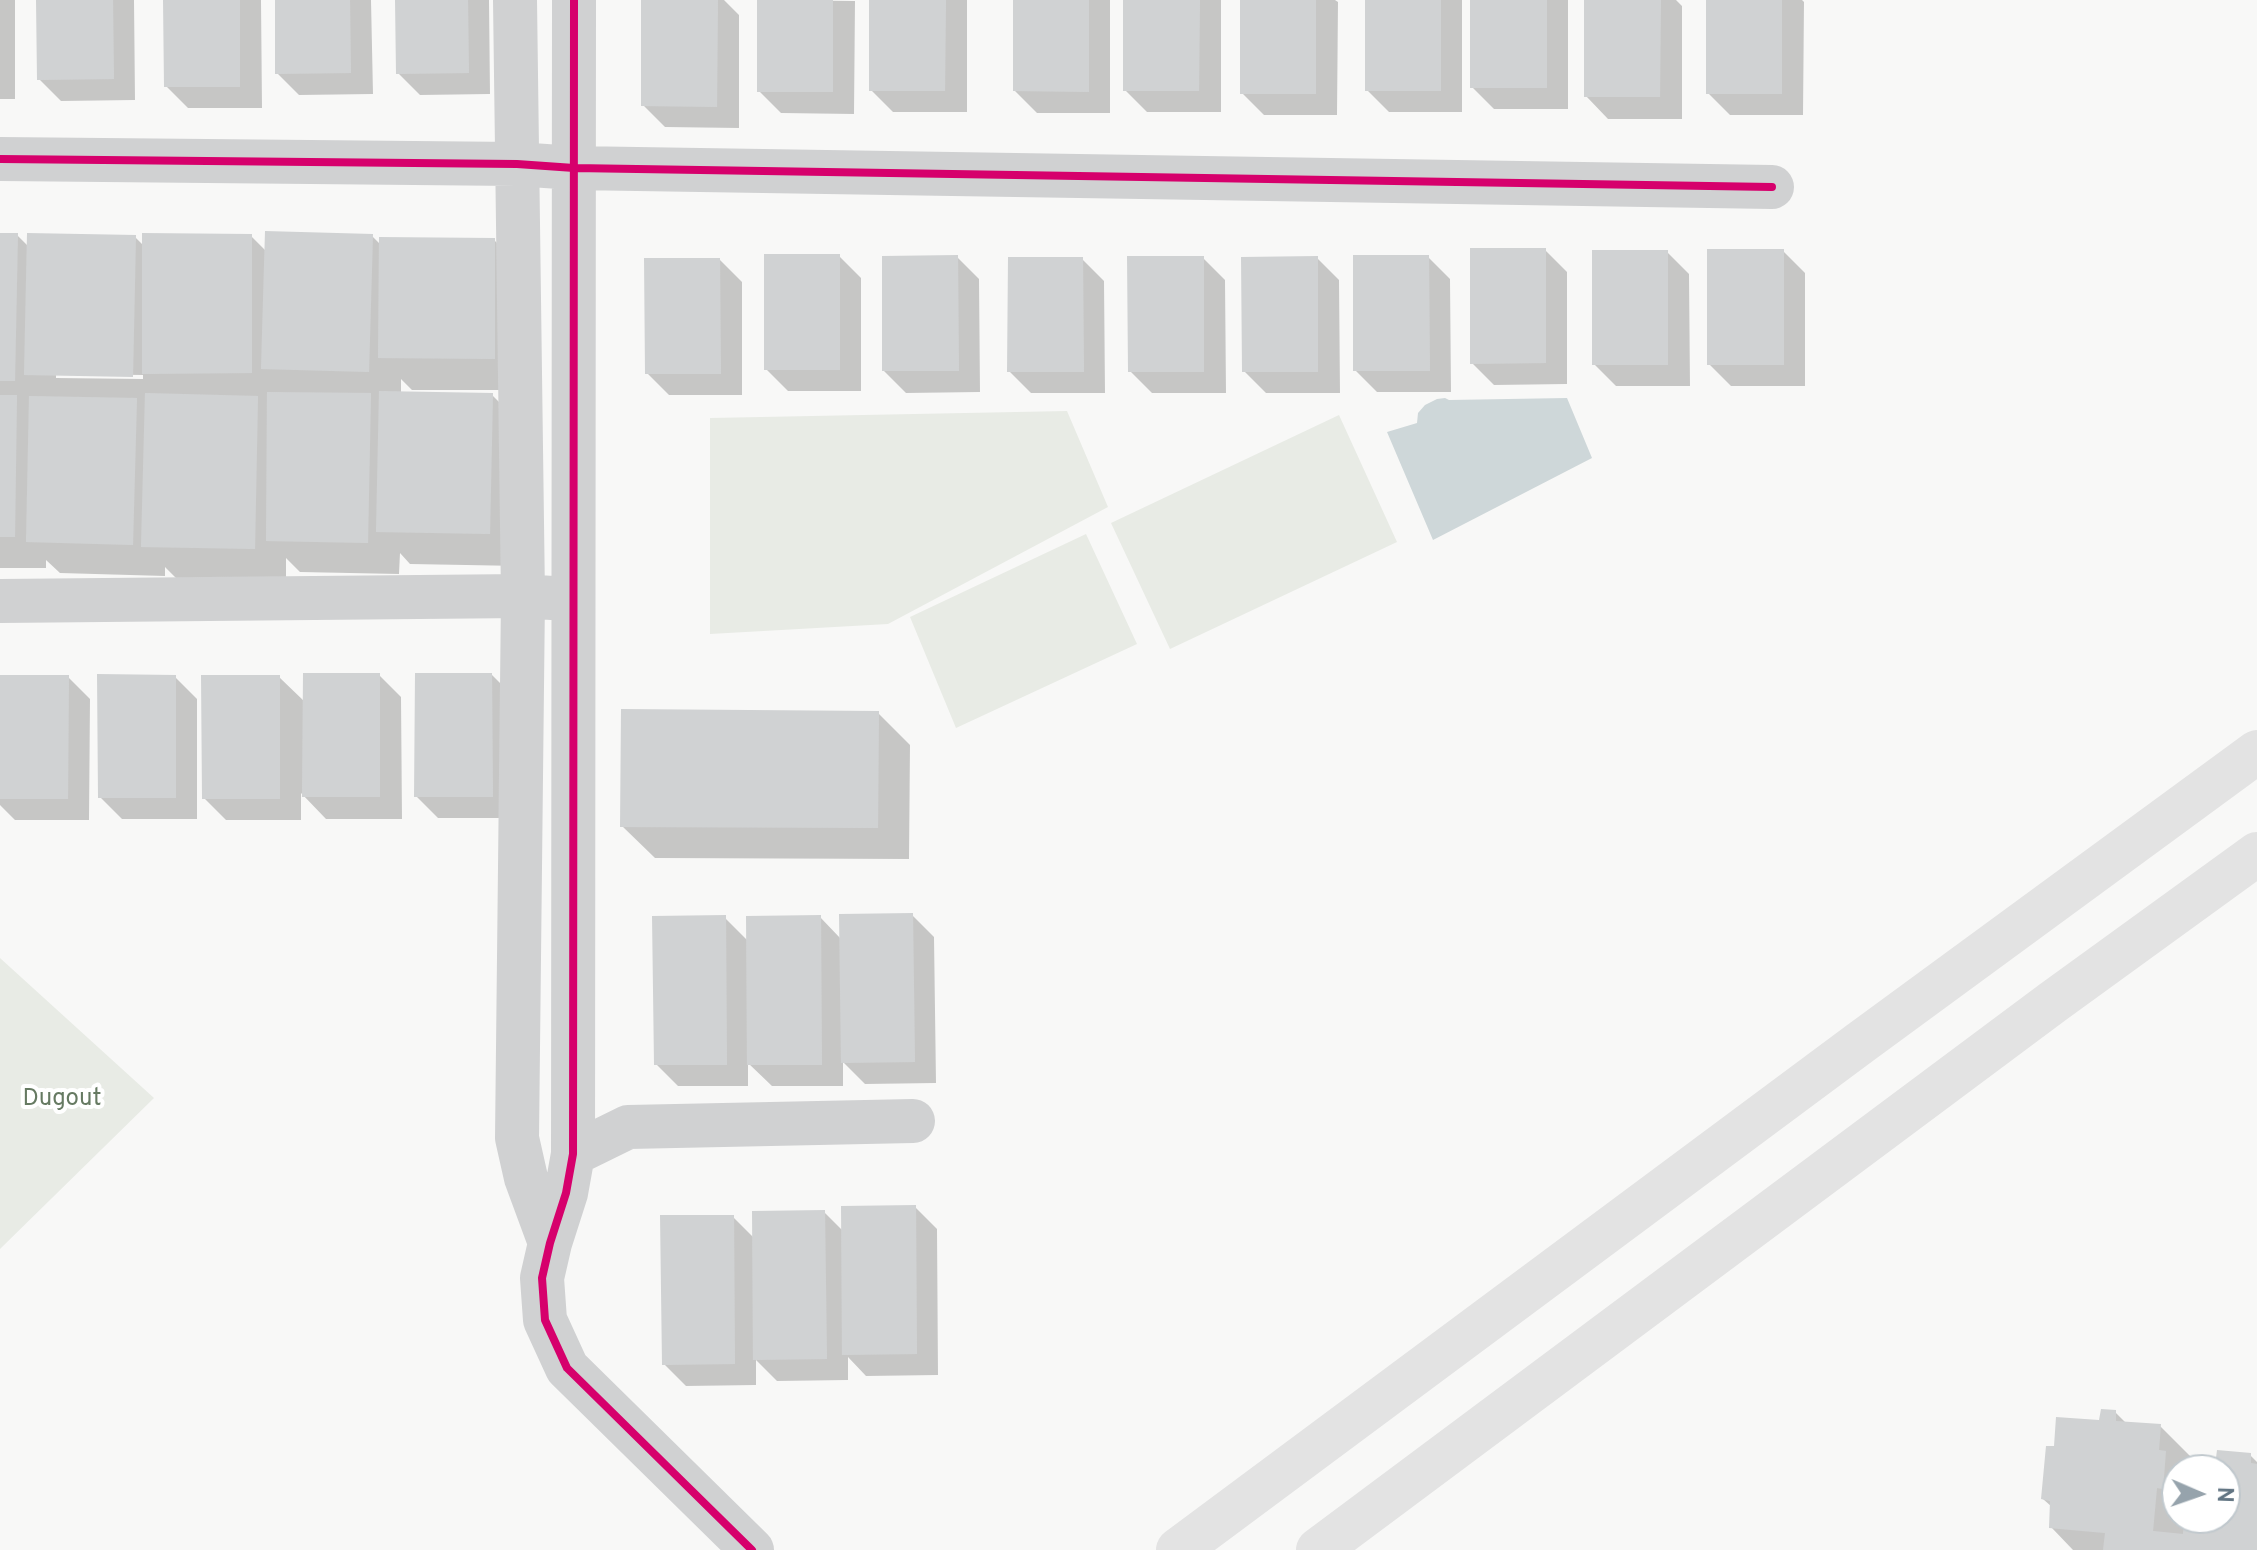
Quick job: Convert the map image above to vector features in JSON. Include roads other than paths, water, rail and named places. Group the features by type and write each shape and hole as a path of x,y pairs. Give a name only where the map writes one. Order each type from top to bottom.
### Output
{"street":[{"path":"515,0 523,596 517,1138 526,1178 550,1243"},
{"path":"574,0 573,1154 566,1193 542,1278 545,1320 567,1368 752,1550"},
{"path":"0,159 517,164 574,168 1772,187"},
{"path":"0,601 523,596 574,599"},
{"path":"1178,1550 2257,752"},
{"path":"1318,1550 2053,1002 2257,854"},
{"path":"573,1154 628,1127 913,1121"}],"park label":[{"name":"Dugout","path":"62,1100"}]}
